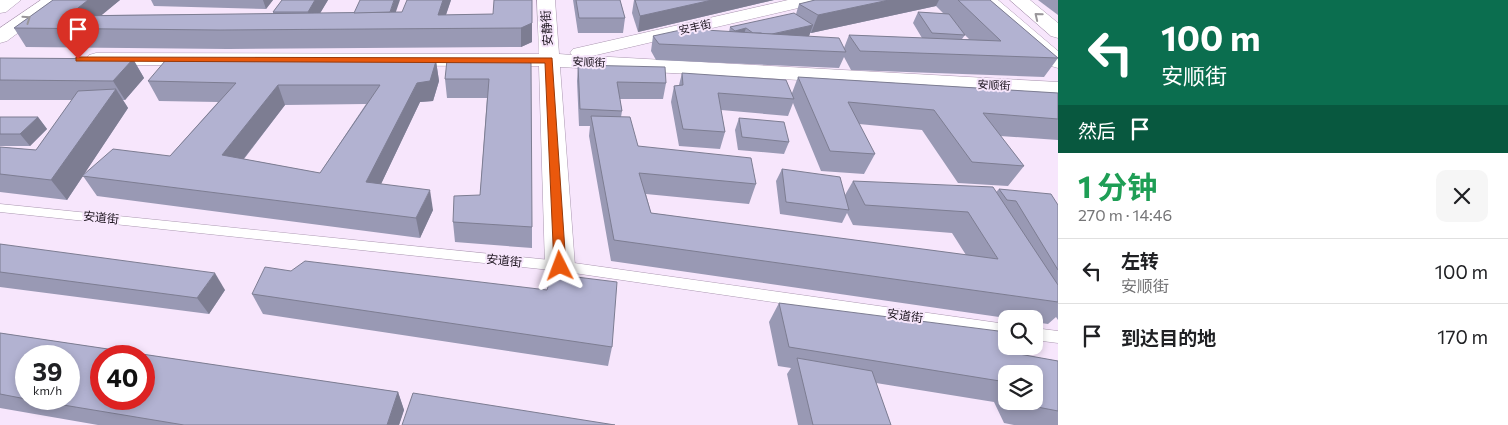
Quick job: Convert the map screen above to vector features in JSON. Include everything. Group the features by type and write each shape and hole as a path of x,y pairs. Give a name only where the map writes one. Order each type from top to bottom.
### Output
{"main road":[{"path":"0,8 12,0"},
{"path":"0,37 53,0"},
{"name":"安静街","path":"546,0 560,266"},
{"name":"安丰街","path":"550,60 811,0"},
{"path":"988,0 1058,62"},
{"path":"1019,0 1058,32"},
{"name":"安顺街","path":"80,59 550,60 1058,88"}],"lane":[{"name":"安道街","path":"0,208 560,266 998,329"},
{"path":"1043,335 1058,337"}],"building":[{"path":"53,0 88,0 68,16 402,12 407,0 443,0 438,15 493,14 494,0 532,0 532,23 521,28 220,30 14,28"},
{"path":"282,0 315,0 308,12 273,12"},
{"path":"360,0 394,0 390,12 354,13"},
{"path":"576,0 620,0 625,18 579,18"},
{"path":"635,0 712,0 640,16"},
{"path":"815,0 889,0 818,15 799,4"},
{"path":"958,0 990,0 1058,58 860,51 849,35 1001,41"},
{"path":"918,12 949,14 965,35 932,33"},
{"path":"794,13 813,25 772,34 753,33 746,28 735,31 730,27"},
{"path":"699,26 705,30 839,38 846,52 659,44 653,36"},
{"path":"0,58 133,59 113,81 0,80"},
{"path":"522,59 531,63 532,227 453,222 454,196 480,195 489,79 445,79 447,60"},
{"path":"165,61 436,61 430,81 417,83 366,182 430,190 416,218 82,176 113,149 170,156 236,83 148,81","holes":["278,85 380,85 320,173 222,155"]},
{"path":"578,65 665,67 666,83 617,82 622,111 580,109"},
{"path":"682,73 786,80 794,99 718,93 725,132 683,129 674,86 683,85"},
{"path":"798,77 1058,93 1058,119 983,113 1024,166 972,162 934,110 848,102 875,154 830,151"},
{"path":"116,89 51,180 0,174 0,147 36,150 78,91"},
{"path":"591,116 630,117 638,146 751,158 756,184 639,173 651,213 998,259 968,212 865,205 853,181 993,187 1058,285 1058,302 614,240"},
{"path":"0,117 38,117 20,134 0,134"},
{"path":"739,118 784,122 789,142 742,137"},
{"path":"782,169 840,177 849,210 786,202"},
{"path":"999,189 1051,194 1058,205 1058,270 1016,201 1007,200"},
{"path":"0,244 215,273 197,298 0,272"},
{"path":"305,261 547,290 552,274 617,282 612,347 252,294 265,267 291,271"},
{"path":"779,303 998,331 998,355 1025,355 1058,361 1058,411 1043,408 1043,365 998,365 998,381 789,347"},
{"path":"0,333 90,346 90,409 80,408 80,345 15,345 15,397 0,394"},
{"path":"155,356 398,392 387,425 184,425 93,410 155,410"},
{"path":"797,358 872,371 891,425 813,425"},
{"path":"413,393 615,425 402,425"}],"route":[{"path":"78,59 550,60 560,266"}]}
